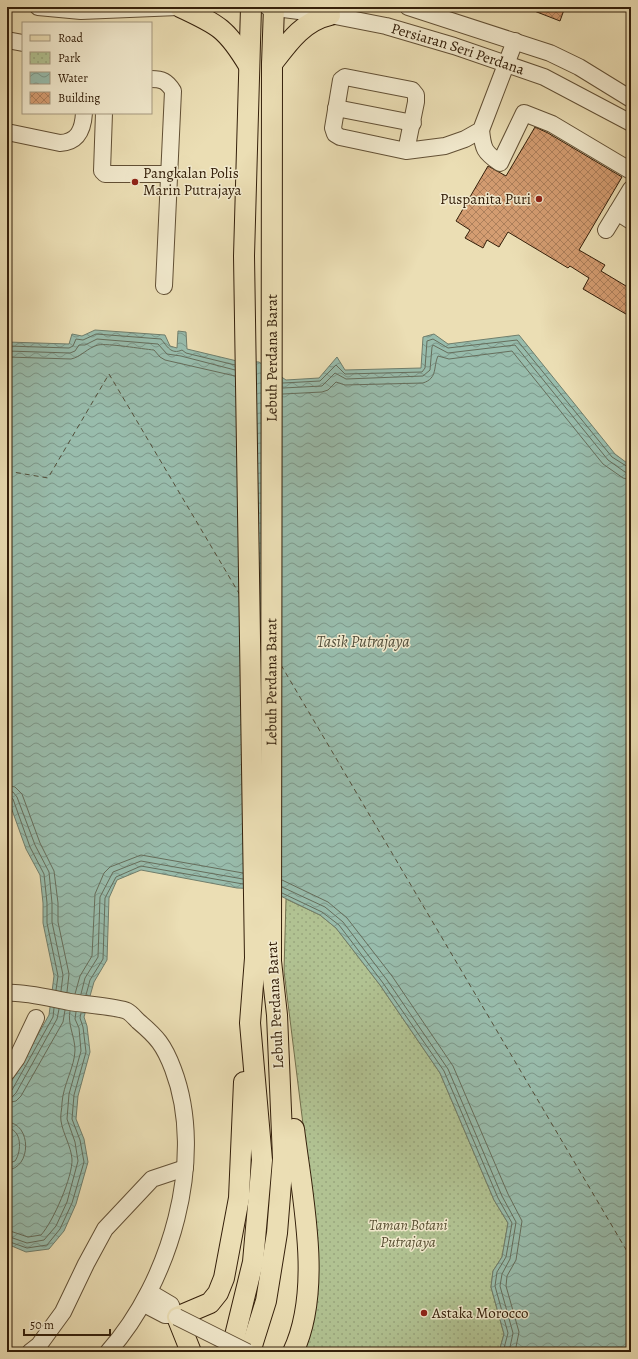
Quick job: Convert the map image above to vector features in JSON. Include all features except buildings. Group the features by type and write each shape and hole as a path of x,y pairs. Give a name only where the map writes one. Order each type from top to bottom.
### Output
{"main road":[{"path":"179,7 208,20 224,30 235,42 249,66"},
{"name":"Lebuh Perdana Barat","path":"250,1352 266,1301 277,1233 283,1158 277,1015 263,960 244,294 251,7"},
{"name":"Lebuh Perdana Barat","path":"231,1352 253,1262 262,1160 250,1023 263,960 272,294 272,7"},
{"path":"272,64 301,29 318,18 330,15"},
{"path":"277,1015 286,1064 295,1136 305,1220 308,1274 306,1309 293,1352"},
{"path":"190,1352 176,1316 210,1303 218,1293 224,1278 239,1198 244,1090 243,1064 250,1023"}],"street":[{"path":"38,7 81,11 179,7"},
{"name":"Persiaran Seri Perdana","path":"272,7 330,15 386,26 507,63 544,77 631,123"},
{"name":"Persiaran Seri Perdana","path":"408,7 550,53 579,67 631,99"},
{"path":"7,40 22,42"},
{"path":"515,41 480,130 483,147 487,154 500,164 524,114 552,124 631,171"},
{"path":"406,151 413,123 416,102 416,95 412,90 345,77 341,80 333,128 335,134 340,137 406,151 445,146 465,139 480,130"},
{"path":"152,79 162,79 168,83 173,91 164,286"},
{"path":"336,108 413,123"},
{"path":"7,132 60,143 68,143 75,140 81,132 84,114"},
{"path":"104,114 102,172 105,174 170,174"},
{"path":"606,230 631,189"},
{"path":"617,212 631,221"},
{"path":"8,993 126,1011 158,1038 169,1056 180,1087 186,1125 184,1168 176,1219 162,1262 146,1298 122,1336 108,1352"},
{"path":"7,1072 17,1058 36,1018"},
{"path":"30,1352 39,1345 63,1312 105,1229 152,1179 184,1168"},
{"path":"146,1298 165,1315 176,1316 247,1352"}],"green space":[{"name":"Taman Botani Putrajaya","path":"286,899 320,915 336,928 380,985 440,1073 494,1200 508,1223 502,1257 493,1271 491,1287 504,1334 499,1352 304,1352 317,1288 315,1221 284,971"}],"water":[{"name":"Tasik Putrajaya","path":"95,330 165,335 170,346 177,348 178,331 186,332 187,349 237,361 259,362 286,380 319,378 337,357 345,370 421,368 423,337 434,334 448,344 519,335 615,454 631,466 631,1352 499,1352 504,1334 491,1287 493,1271 502,1257 508,1223 494,1200 440,1073 380,985 336,928 320,915 266,889 237,888 141,870 117,880 109,898 107,960 94,982 84,1017 87,1026 90,1052 78,1096 76,1119 84,1139 88,1162 76,1204 64,1231 49,1249 26,1252 7,1244 7,1161 9,1146 7,1122 8,1093 10,1084 49,1015 54,976 43,923 43,903 40,875 26,849 7,796 7,342 69,344 72,334 82,336"}],"ferry route":[{"path":"7,471 48,478 109,374 240,595"},
{"path":"281,665 631,1258"}],"place":[{"name":"Pangkalan Polis Marin Putrajaya","path":"135,182"},
{"name":"Puspanita Puri","path":"539,199"},
{"name":"Astaka Morocco","path":"424,1313"}]}
